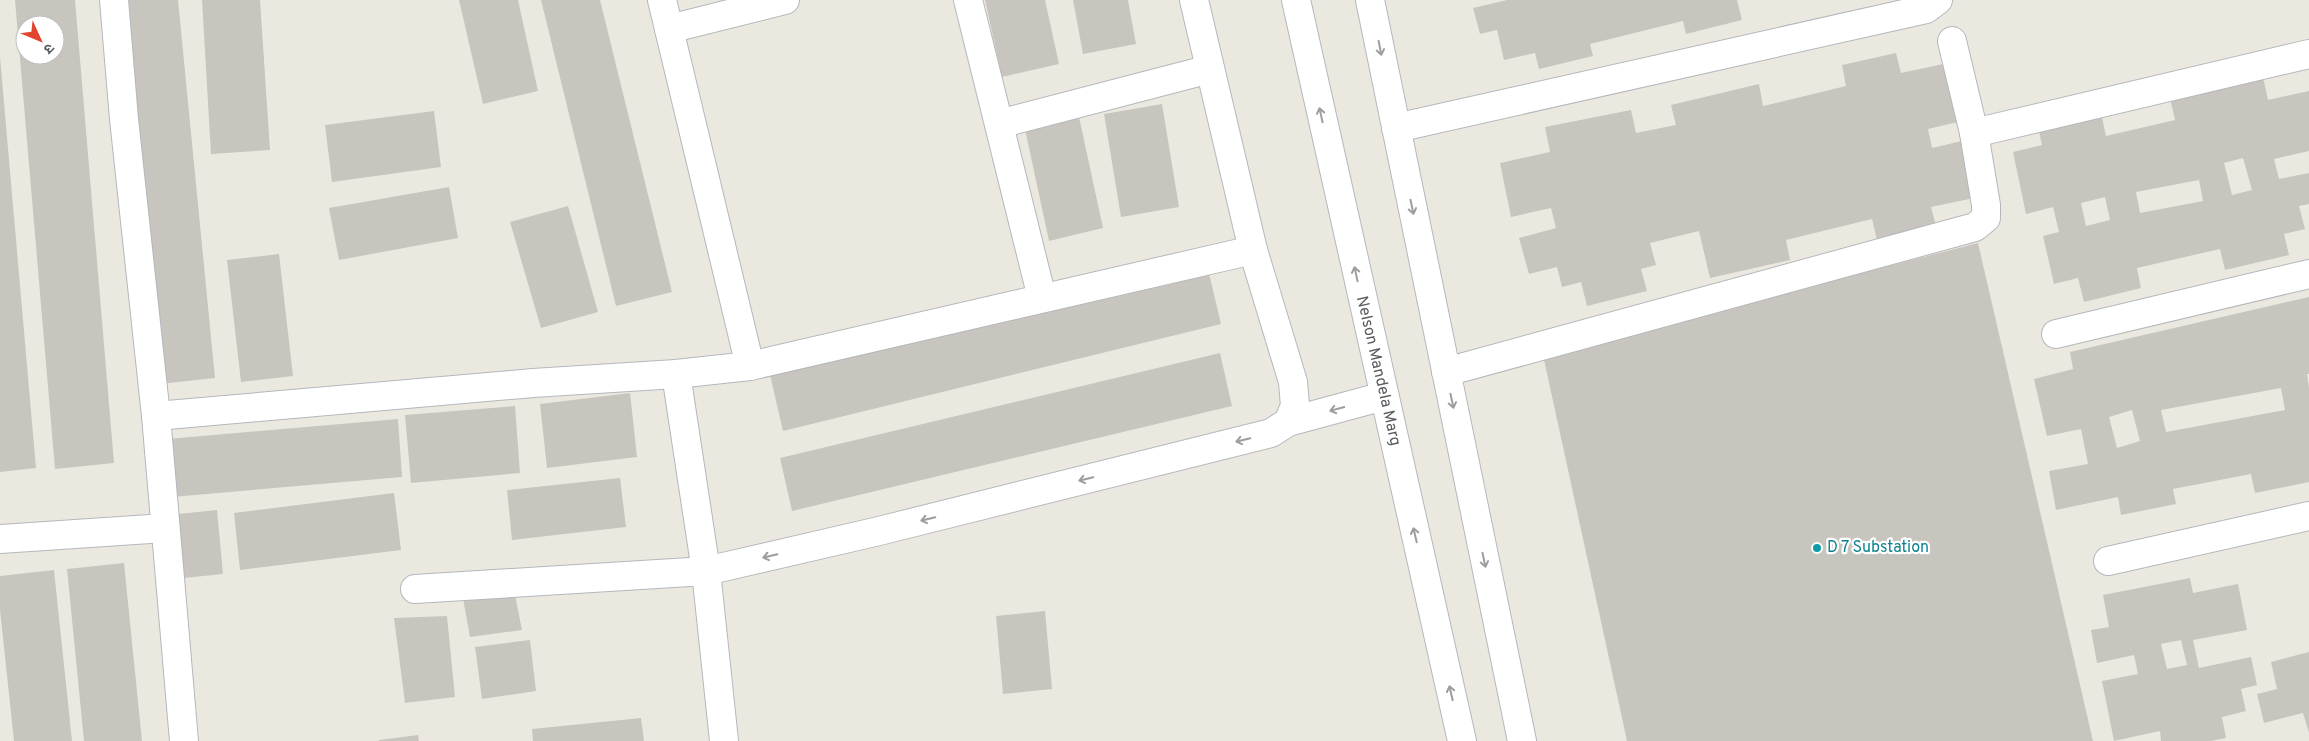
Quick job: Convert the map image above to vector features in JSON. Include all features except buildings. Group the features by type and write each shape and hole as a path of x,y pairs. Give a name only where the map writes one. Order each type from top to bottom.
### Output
{"street":[{"path":"114,0 124,119 156,416 184,741"},
{"path":"662,0 750,366"},
{"path":"669,29 785,0"},
{"path":"968,0 1042,298"},
{"path":"1194,0 1253,250 1293,382 1295,406 1288,422"},
{"name":"Nelson Mandela Marg","path":"1296,0 1462,741"},
{"path":"1370,0 1522,741"},
{"path":"1396,128 1926,9 1938,0"},
{"path":"1446,372 1975,227 1986,218 1986,205 1974,133 1952,40"},
{"path":"1974,133 2309,54"},
{"path":"999,124 1210,69"},
{"path":"156,416 533,383 676,374 750,366 1253,250"},
{"path":"2056,334 2309,274"},
{"path":"676,374 706,571 724,741"},
{"path":"415,589 706,571 879,531 1271,433 1288,422 1384,396"},
{"path":"2108,560 2309,516"},
{"path":"0,539 165,528"}],"place":[{"name":"D 7 Substation","path":"1817,548"}]}
